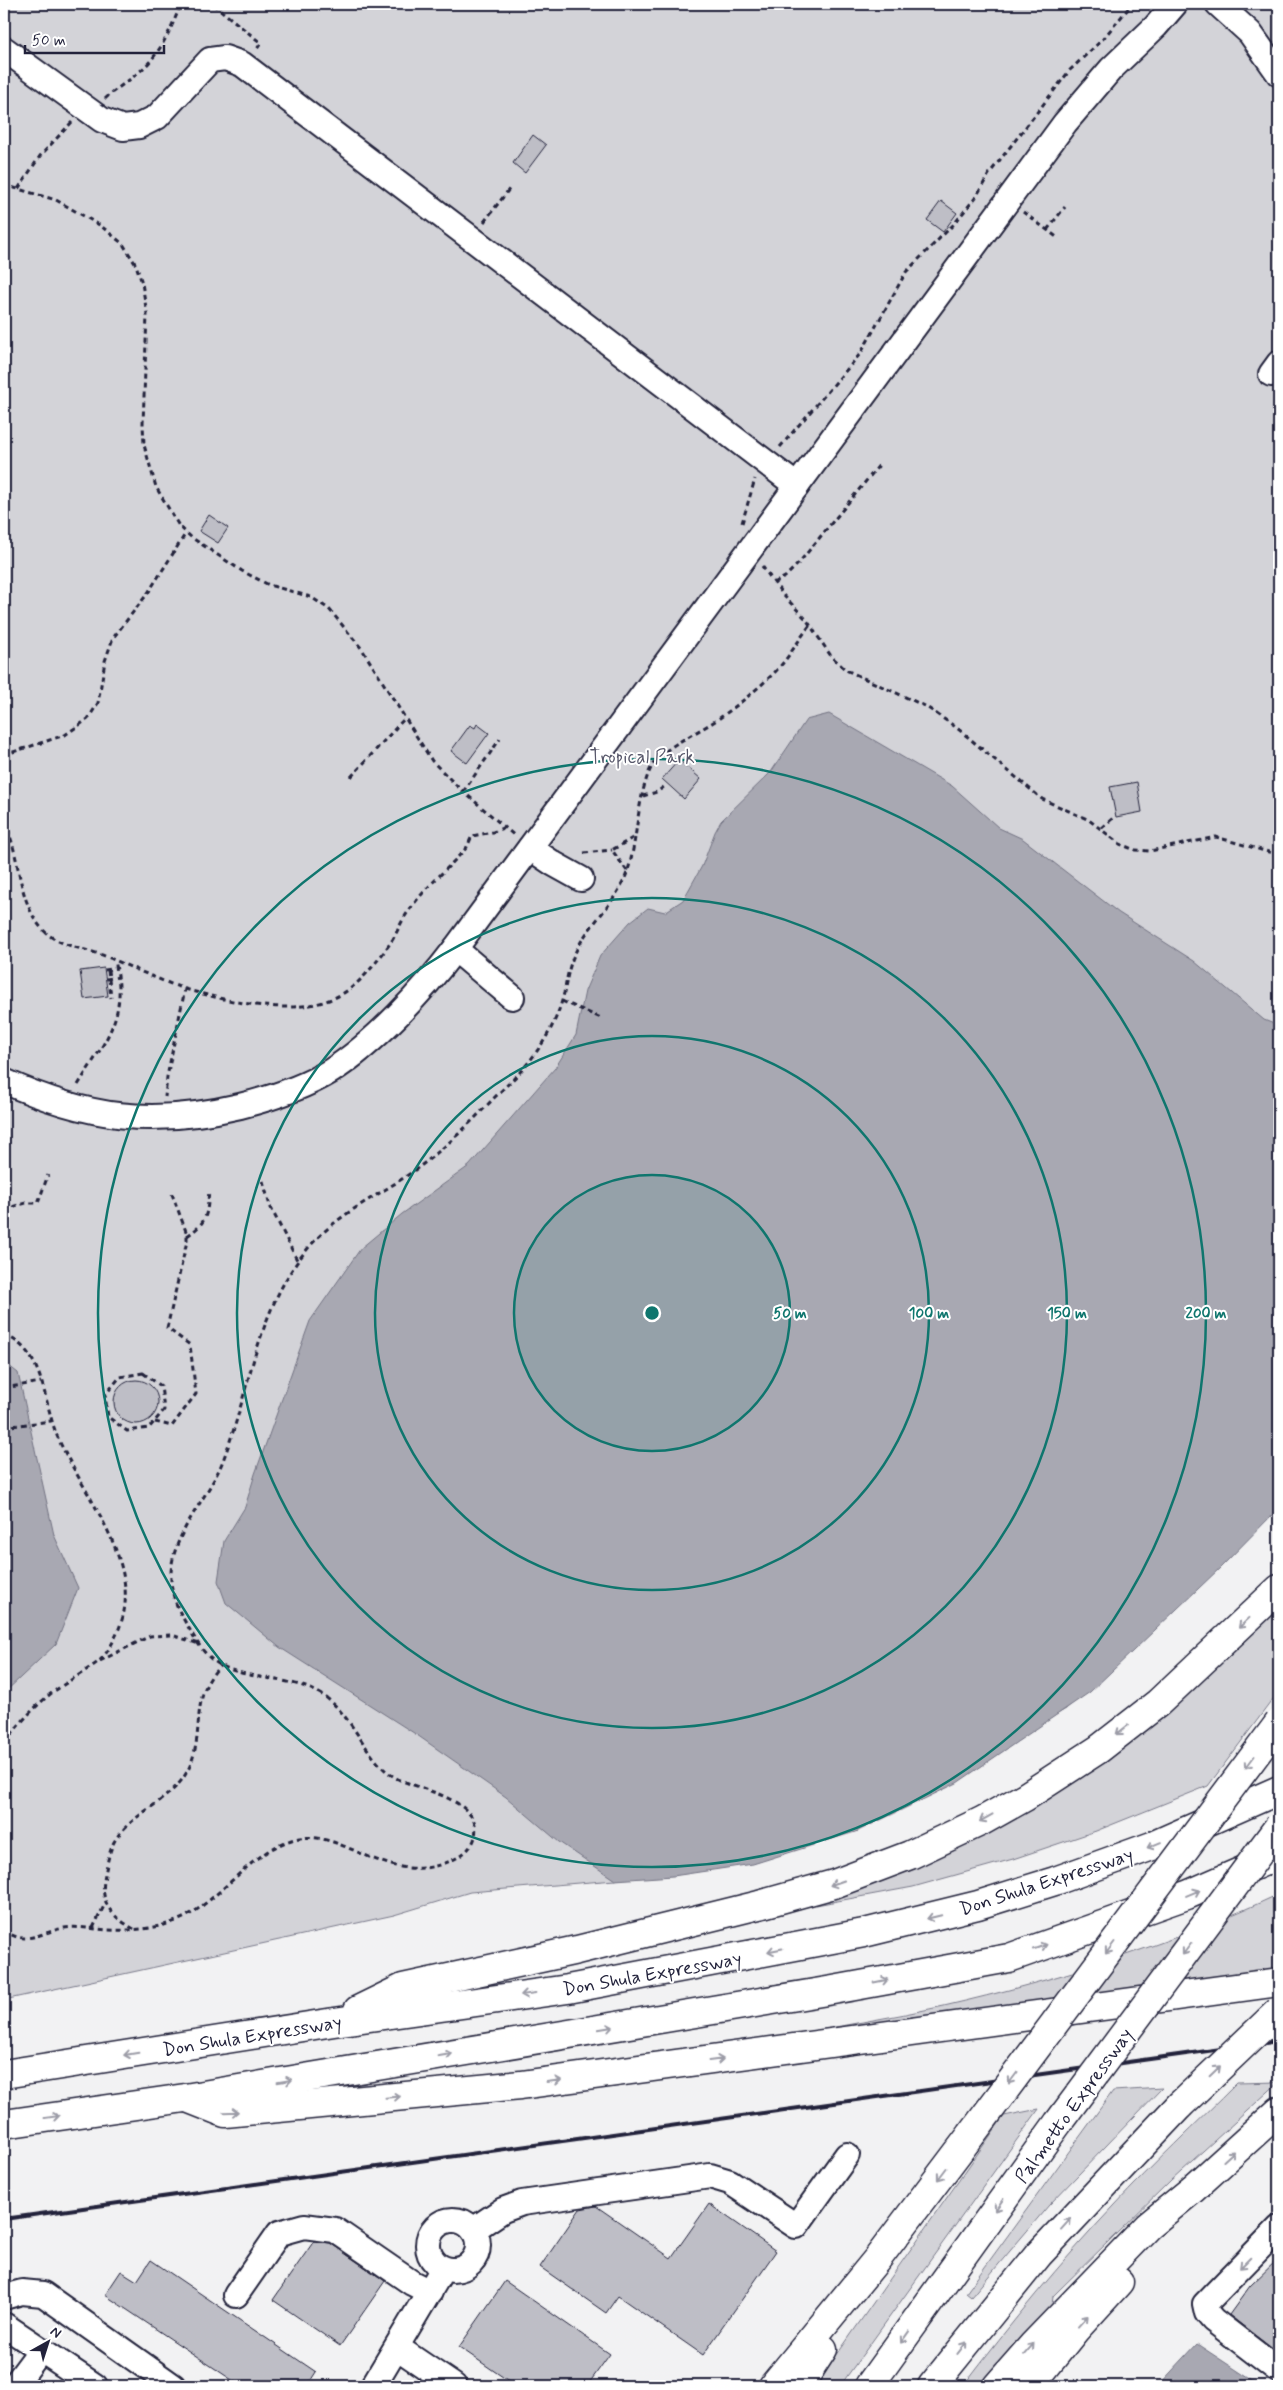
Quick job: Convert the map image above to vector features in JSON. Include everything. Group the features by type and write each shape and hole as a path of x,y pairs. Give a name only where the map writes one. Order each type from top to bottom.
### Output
{"highway":[{"path":"334,2022 403,1988 577,1950 760,1906 834,1884 910,1855 982,1821 1025,1797 1099,1749 1164,1697 1279,1589"},
{"path":"774,2386 846,2298 971,2135 1279,1723"},
{"name":"Don Shula Expressway","path":"4,2074 334,2022 568,1989 845,1937 928,1918 1055,1881 1152,1846 1279,1790"},
{"name":"Palmetto Expressway","path":"869,2386 1058,2123 1279,1826"},
{"path":"4,2124 185,2098 833,1990 1009,1958 1187,1895 1279,1855"},
{"path":"185,2098 225,2113 520,2085 1279,1982"},
{"path":"932,2386 1039,2254 1104,2183 1180,2105 1279,2011"},
{"path":"997,2386 1148,2226 1193,2189 1279,2110"},
{"path":"1030,2386 1076,2329 1158,2238 1193,2189"},
{"path":"800,2386 821,2353 846,2298"}],"street":[{"path":"4,1081 77,1108 141,1119 199,1114 263,1100 308,1083 341,1064 366,1043 415,996 455,949 1065,122 1111,69 1156,26 1175,4"},
{"path":"1218,4 1250,33 1279,74"},
{"path":"4,49 102,120 124,128 139,126 157,117 210,60 225,58 242,64 797,486"},
{"path":"530,848 554,864 581,878"},
{"path":"455,949 512,997"},
{"path":"473,2230 503,2210 522,2203 710,2176 730,2182 796,2226 847,2155"},
{"path":"460,2221 473,2230 478,2245 473,2260 460,2269 444,2267 432,2256 429,2249 429,2240 437,2226 444,2222 460,2221"},
{"path":"236,2295 279,2233 304,2226 335,2230 412,2283 430,2292"},
{"path":"1279,2228 1205,2304 1206,2313 1212,2320 1279,2371"},
{"path":"373,2386 398,2348 444,2267"},
{"path":"4,2297 22,2292 44,2294 173,2386"},
{"path":"4,2325 95,2386"},
{"path":"398,2348 454,2386"},
{"path":"14,2386 41,2350"}],"path":[{"path":"104,100 117,86 140,71 153,56 170,30 180,4"},
{"path":"213,4 261,43 260,45"},
{"path":"774,454 861,353 906,272 954,224 976,197 989,174 1070,70 1113,28 1132,4"},
{"path":"18,189 40,156 73,121"},
{"path":"4,185 56,200 101,226 123,244 136,265 142,283 147,314 143,424 146,456 160,496 186,534 219,558 251,576 269,584 311,597 330,609 362,649 432,761 463,792 530,848"},
{"path":"488,217 510,188"},
{"path":"1047,230 1065,207"},
{"path":"1017,218 1022,211 1058,238"},
{"path":"774,583 785,577 798,564 880,464"},
{"path":"742,525 757,476"},
{"path":"4,755 64,735 88,719 98,703 105,661 113,638 148,592 186,534"},
{"path":"756,560 810,625 831,656 846,670 925,706 957,728 1042,799 1102,828 1120,844 1135,850 1157,850 1216,837 1279,854"},
{"path":"4,1930 11,1936 21,1938 71,1928 135,1930 166,1924 184,1918 262,1857 295,1839 323,1840 383,1864 409,1868 436,1866 455,1859 469,1848 474,1839 472,1820 463,1807 450,1798 403,1781 388,1773 345,1716 327,1698 299,1684 232,1670 221,1665 208,1655 199,1644 175,1601 171,1578 174,1555 182,1535 218,1472 264,1326 284,1284 298,1262 312,1244 341,1217 404,1177 458,1136 534,1055 550,1031 562,1001 570,967 578,948 613,901 628,870 650,771 661,753 723,716 766,680 784,662 810,625"},
{"path":"350,777 404,719"},
{"path":"463,792 500,739"},
{"path":"643,796 657,792 665,786"},
{"path":"1102,828 1113,818"},
{"path":"4,821 10,836 25,899 32,915 42,929 64,945 115,960 184,989 238,1002 291,1007 320,1004 357,983 392,940 408,911 467,847 472,836 493,832 505,827"},
{"path":"584,853 612,850 636,836"},
{"path":"612,850 628,870"},
{"path":"77,1087 112,1031 120,998 119,977 115,960"},
{"path":"111,998 106,970 117,968"},
{"path":"108,979 119,977"},
{"path":"165,1103 167,1077 184,989"},
{"path":"562,1001 603,1019"},
{"path":"4,1209 26,1203 38,1203 48,1175"},
{"path":"263,1181 270,1206 298,1262"},
{"path":"187,1236 201,1227 205,1220 209,1190"},
{"path":"154,1422 172,1426 196,1394 190,1345 167,1328 187,1248 187,1236 172,1194"},
{"path":"4,1335 17,1342 27,1352 36,1367 51,1421 65,1453 101,1516 114,1548 123,1580 124,1597 121,1622 99,1661"},
{"path":"142,1373 161,1386 164,1410 154,1422 149,1428 126,1431 108,1417 105,1395 120,1377 142,1373"},
{"path":"4,1388 41,1382"},
{"path":"4,1427 51,1421"},
{"path":"4,1743 46,1697 99,1661 150,1636 172,1635 199,1644"},
{"path":"93,1928 105,1904 104,1879 114,1843 126,1828 171,1792 186,1774 196,1746 203,1690 211,1676 221,1665"},
{"path":"105,1904 119,1920 135,1930"}],"green space":[{"name":"Tropical Park","path":"4,4 1279,4 1279,1508 1066,1709 858,1831 615,1880 470,1892 394,1915 4,2000"},
{"path":"1279,1606 1279,1691 1208,1786 1096,1831 1013,1859 913,1887 816,1905 815,1899 912,1865"},
{"path":"1279,1894 1279,1971 780,2038 944,2006 1072,1972 1199,1929"},
{"path":"1279,2082 1171,2180 1053,2296 1052,2306 981,2386 963,2386 1074,2249 1144,2175 1237,2083"},
{"path":"1162,2088 1049,2205 971,2297 966,2293 1113,2091"},
{"path":"1039,2109 840,2386 815,2386 1004,2116"}],"shaded area":[{"path":"829,714 952,786 999,828 1023,839 1119,913 1194,961 1264,1020 1279,1026 1279,1508 1220,1568 1090,1692 957,1783 858,1831 753,1864 673,1876 615,1880 559,1842 506,1797 417,1735 279,1647 226,1603 218,1581 224,1541 245,1507 310,1321 361,1248 402,1214 469,1166 555,1068 576,1035 585,991 600,956 630,922 648,908 665,912 683,900 702,866 721,821 771,772 806,720"},
{"path":"4,1362 18,1373 54,1535 78,1588 56,1644 4,1693"},
{"path":"1197,2344 1261,2386 1158,2386"}],"building":[{"path":"533,135 546,145 525,173 513,163"},
{"path":"941,201 957,213 943,232 927,220"},
{"path":"209,515 228,528 218,543 199,531"},
{"path":"477,724 489,733 467,763 451,751 470,725 475,728"},
{"path":"679,760 701,779 684,799 662,779"},
{"path":"1137,782 1142,812 1116,817 1110,787"},
{"path":"104,968 108,996 84,999 80,971"},
{"path":"136,1380 148,1384 154,1390 158,1402 154,1414 148,1420 136,1424 124,1420 118,1414 114,1402 118,1390 124,1384"},
{"path":"709,2204 776,2251 703,2355 618,2296 606,2313 540,2267 580,2209 596,2206 671,2258"},
{"path":"314,2241 330,2243 385,2281 340,2346 273,2300"},
{"path":"1279,2258 1279,2354 1229,2315 1250,2286"},
{"path":"151,2260 316,2372 307,2386 241,2386 105,2295 121,2271 137,2281"},
{"path":"505,2281 610,2354 587,2386 516,2386 459,2347"}],"railway":[{"path":"4,2219 1279,2041"}]}
